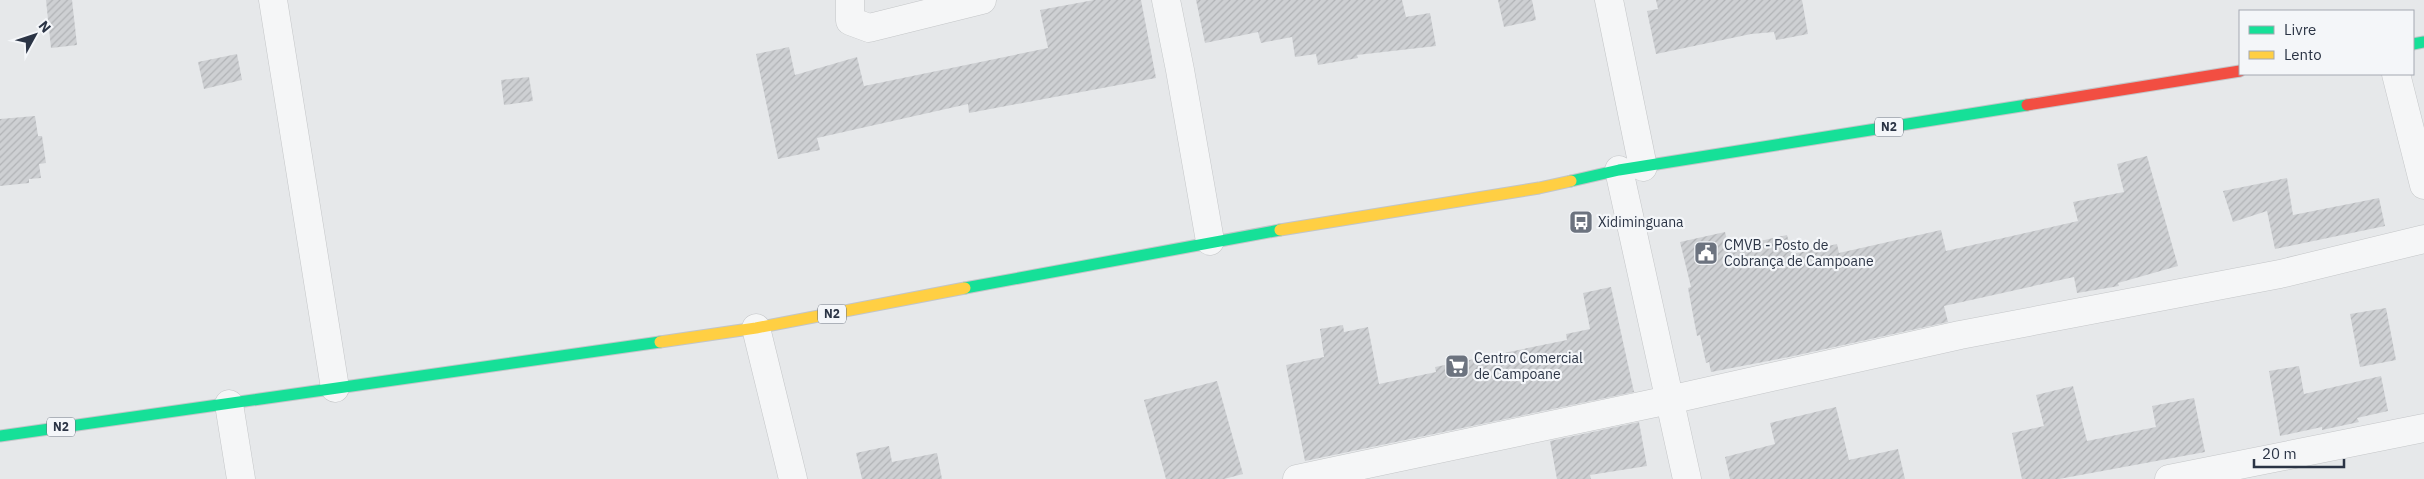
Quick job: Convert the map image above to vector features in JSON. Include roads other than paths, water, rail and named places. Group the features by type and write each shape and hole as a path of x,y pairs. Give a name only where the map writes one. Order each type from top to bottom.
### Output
{"main road":[{"name":"N2","path":"0,436 756,328 1210,240 1539,188 1631,168 2239,71"}],"street":[{"path":"273,0 335,388"},
{"path":"850,11 869,28 982,0"},
{"path":"1166,0 1210,240"},
{"path":"1609,0 1631,168 1669,400 1687,479"},
{"path":"2396,75 2424,185"},
{"path":"1297,479 1669,400 1960,335 2280,274 2424,239"},
{"path":"756,328 793,479"},
{"path":"228,404 241,479"},
{"path":"2169,479 2424,428"}],"place":[{"name":"Xidiminguana","path":"1581,222"},
{"name":"CMVB - Posto de Cobrança de Campoane","path":"1706,253"},
{"name":"Centro Comercial de Campoane","path":"1457,366"}]}
